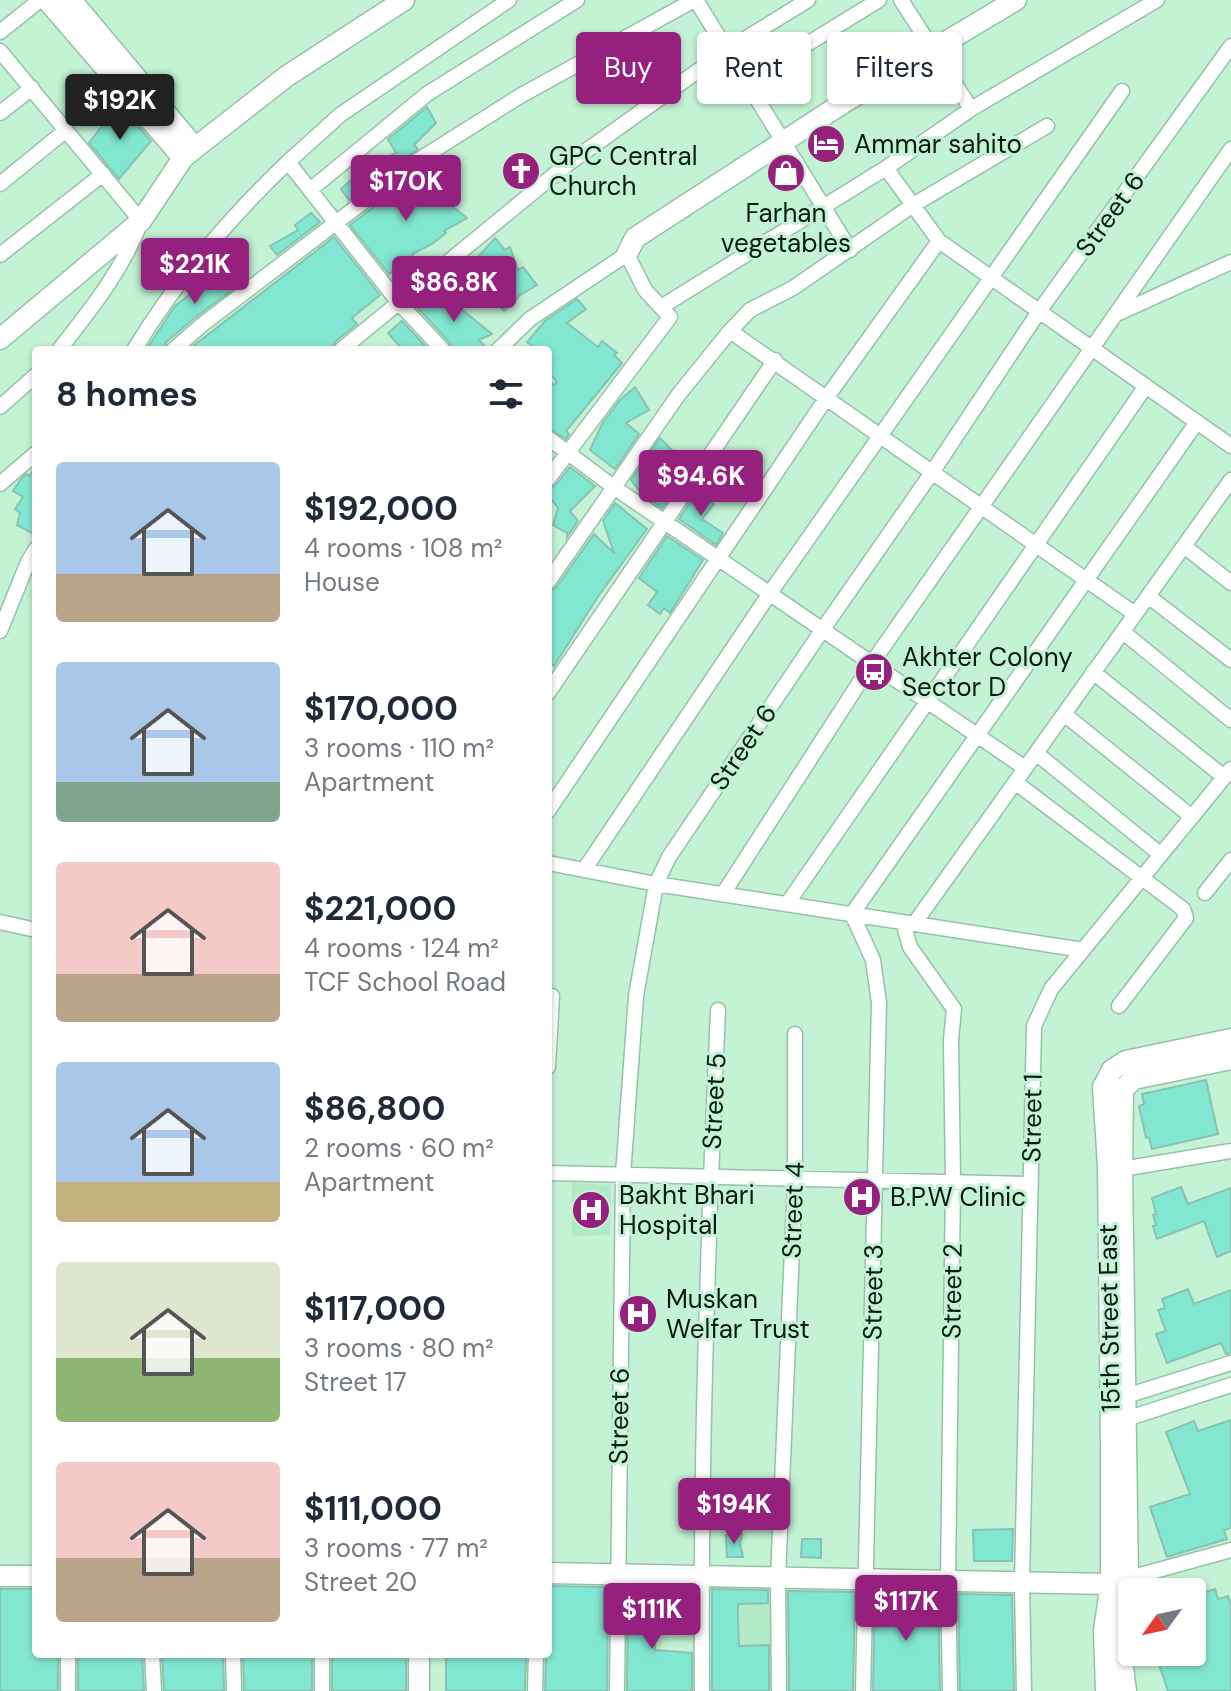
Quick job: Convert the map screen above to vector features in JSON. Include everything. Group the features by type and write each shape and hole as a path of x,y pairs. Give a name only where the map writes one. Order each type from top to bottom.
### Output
{"street":[{"path":"0,32 40,0"},
{"path":"47,0 189,153"},
{"path":"71,0 189,153"},
{"path":"62,346 115,274 132,245 141,221 189,153 287,76 404,0"},
{"path":"136,346 207,244 288,162 340,115 509,0"},
{"path":"310,190 427,94 577,0"},
{"path":"178,346 417,161 520,96 695,0 715,32"},
{"path":"756,32 808,0"},
{"path":"811,42 879,0"},
{"path":"901,0 922,32"},
{"path":"962,32 1016,0"},
{"path":"661,307 886,168 971,109 1157,0"},
{"name":"Street 6","path":"617,1691 623,1175 636,996 656,884 669,857 1040,310 1231,46"},
{"path":"0,51 141,221"},
{"path":"346,346 565,166 697,71"},
{"path":"0,113 32,88"},
{"path":"584,870 770,593 1122,91"},
{"path":"962,95 971,109"},
{"path":"762,104 850,250"},
{"path":"502,346 530,319 627,254 635,238 844,104"},
{"path":"552,576 679,394 750,310 793,288 913,205 1047,126"},
{"path":"0,184 65,131"},
{"path":"723,894 872,663 1231,149"},
{"path":"288,162 399,303 438,345"},
{"path":"886,168 939,241 1231,446"},
{"path":"0,255 103,174"},
{"path":"0,339 141,221"},
{"path":"552,805 827,397 939,241"},
{"path":"552,474 670,317 645,290 627,254"},
{"path":"1117,314 1231,262"},
{"path":"730,331 1135,614"},
{"path":"552,687 775,360"},
{"path":"0,407 32,379"},
{"path":"787,904 1146,386"},
{"path":"852,914 1197,422"},
{"path":"552,441 615,488 1025,768"},
{"path":"0,484 32,456"},
{"path":"909,923 1015,782 1231,480"},
{"path":"1184,546 1231,583"},
{"path":"0,631 32,556"},
{"path":"1148,596 1231,660"},
{"path":"1123,632 1231,720"},
{"path":"1093,672 1228,773"},
{"path":"1064,714 1192,817"},
{"path":"1036,753 1161,855"},
{"name":"Street 1","path":"1024,1691 1022,1582 1034,1026 1051,989 1228,773"},
{"path":"1015,782 1183,909 1186,918 1119,1006"},
{"path":"1205,893 1231,860"},
{"path":"552,864 656,884 1083,950"},
{"name":"Street 3","path":"852,914 873,960 879,1003 863,1691"},
{"path":"0,922 32,929"},
{"name":"Street 2","path":"909,923 910,947 954,1009 951,1040 950,1691"},
{"name":"Street 5","path":"702,1691 701,1576 710,1177 718,1010"},
{"name":"Street 4","path":"779,1691 778,1577 795,1179 795,1034"},
{"name":"15th Street East","path":"1119,1578 1108,1166 1103,1087 1112,1070 1126,1061 1231,1039"},
{"name":"15th Street East","path":"1119,1578 1126,1419 1122,1095 1127,1084 1134,1079 1231,1059"},
{"path":"1122,1169 1231,1151"},
{"path":"552,1173 1031,1184"},
{"path":"1126,1396 1231,1363"},
{"path":"1126,1419 1231,1385"},
{"path":"1130,1578 1231,1550"},
{"path":"552,1573 867,1580 1118,1581"},
{"path":"0,1576 32,1576"},
{"name":"15th Street East","path":"1106,1691 1104,1630 1118,1584"},
{"path":"68,1658 68,1691"},
{"path":"152,1658 154,1691"},
{"path":"233,1658 234,1691"},
{"path":"322,1658 322,1691"},
{"path":"419,1658 419,1691"},
{"path":"535,1691 536,1658"},
{"name":"15th Street East","path":"1123,1666 1126,1691"}],"shaded area":[{"name":"Bakht Bhari Hospital","path":"572,1183 611,1185 610,1235 572,1236"},
{"path":"738,1603 772,1603 773,1645 739,1646"}],"building":[{"path":"119,104 151,141 119,179 89,143"},
{"path":"427,107 436,123 414,145 418,149 349,200 341,189 357,175 353,168 367,156 372,165 396,153 388,139"},
{"path":"432,163 439,171 419,187 433,206 442,198 467,218 444,231 446,233 432,244 412,254 414,257 389,274 350,225"},
{"path":"311,213 320,222 277,255 270,246 298,230 295,225"},
{"path":"334,237 380,295 352,318 357,324 333,346 193,346"},
{"path":"495,238 505,250 510,247 518,270 523,267 537,285 520,295 504,311 476,279 484,268 477,258"},
{"path":"233,267 244,281 197,316 164,346 149,346 175,306 194,291 191,287 208,274 214,283"},
{"path":"439,291 492,334 479,340 484,346 451,346 418,308"},
{"path":"577,299 586,309 567,323 598,347 602,341 617,353 614,355 622,363 566,431 569,434 566,439 552,430 552,383 557,382 552,376 552,346 532,346 527,342 545,321"},
{"path":"402,321 425,346 399,346 388,333"},
{"path":"635,387 649,410 626,423 639,434 615,469 590,450 602,424 620,400"},
{"path":"660,438 673,451 660,468 680,482 662,508 643,495 631,480"},
{"path":"570,467 595,486 570,511 578,521 567,537 567,533 553,525 558,508 552,500 552,487"},
{"path":"32,472 32,533 17,525 20,513 15,509 23,497 13,491 26,474 29,476"},
{"path":"698,491 714,504 702,519 723,533 716,545 679,519"},
{"path":"615,503 647,529 597,598 554,666 552,590 594,534 614,553 603,521"},
{"path":"667,536 703,560 670,613 664,608 660,614 648,605 657,592 639,578"},
{"path":"1206,1080 1218,1134 1152,1149 1149,1137 1146,1138 1139,1106 1144,1104 1142,1094"},
{"path":"1181,1187 1188,1204 1231,1188 1231,1251 1217,1257 1204,1221 1157,1239 1152,1198"},
{"path":"1188,1289 1194,1304 1231,1290 1231,1353 1226,1354 1221,1343 1167,1363 1156,1334 1166,1331 1158,1310 1165,1308 1162,1299"},
{"path":"1231,1420 1231,1528 1224,1530 1227,1539 1167,1557 1150,1507 1190,1494 1166,1432 1194,1421 1198,1431"},
{"path":"1013,1529 1012,1561 974,1561 973,1530"},
{"path":"742,1534 740,1544 743,1557 727,1557 726,1535"},
{"path":"802,1539 821,1539 821,1558 801,1557"},
{"path":"552,1586 608,1587 607,1691 545,1691 546,1658 552,1658"},
{"path":"628,1588 654,1588 655,1650 692,1653 692,1691 627,1691"},
{"path":"0,1589 32,1589 32,1658 58,1658 58,1691 0,1691"},
{"path":"712,1589 768,1590 768,1603 738,1604 738,1619 739,1646 769,1645 769,1691 712,1691"},
{"path":"1215,1589 1218,1599 1228,1596 1231,1605 1231,1691 1168,1691 1160,1666 1206,1666 1206,1592"},
{"path":"788,1591 855,1592 853,1691 789,1691"},
{"path":"875,1592 938,1594 940,1691 873,1691"},
{"path":"958,1594 1012,1595 1014,1691 960,1691"},
{"path":"78,1658 142,1658 144,1691 78,1691"},
{"path":"162,1658 223,1658 224,1691 164,1691"},
{"path":"243,1658 312,1658 312,1691 244,1691"},
{"path":"332,1658 406,1658 406,1691 332,1691"},
{"path":"446,1658 526,1658 525,1691 446,1691"}],"place":[{"name":"Ammar sahito","path":"826,144"},
{"name":"GPC Central Church","path":"521,171"},
{"name":"Farhan vegetables","path":"786,173"},
{"name":"Akhter Colony Sector D","path":"874,672"},
{"name":"B.P.W Clinic","path":"862,1197"},
{"name":"Bakht Bhari Hospital","path":"591,1210"},
{"name":"Muskan Welfar Trust","path":"638,1314"}]}
